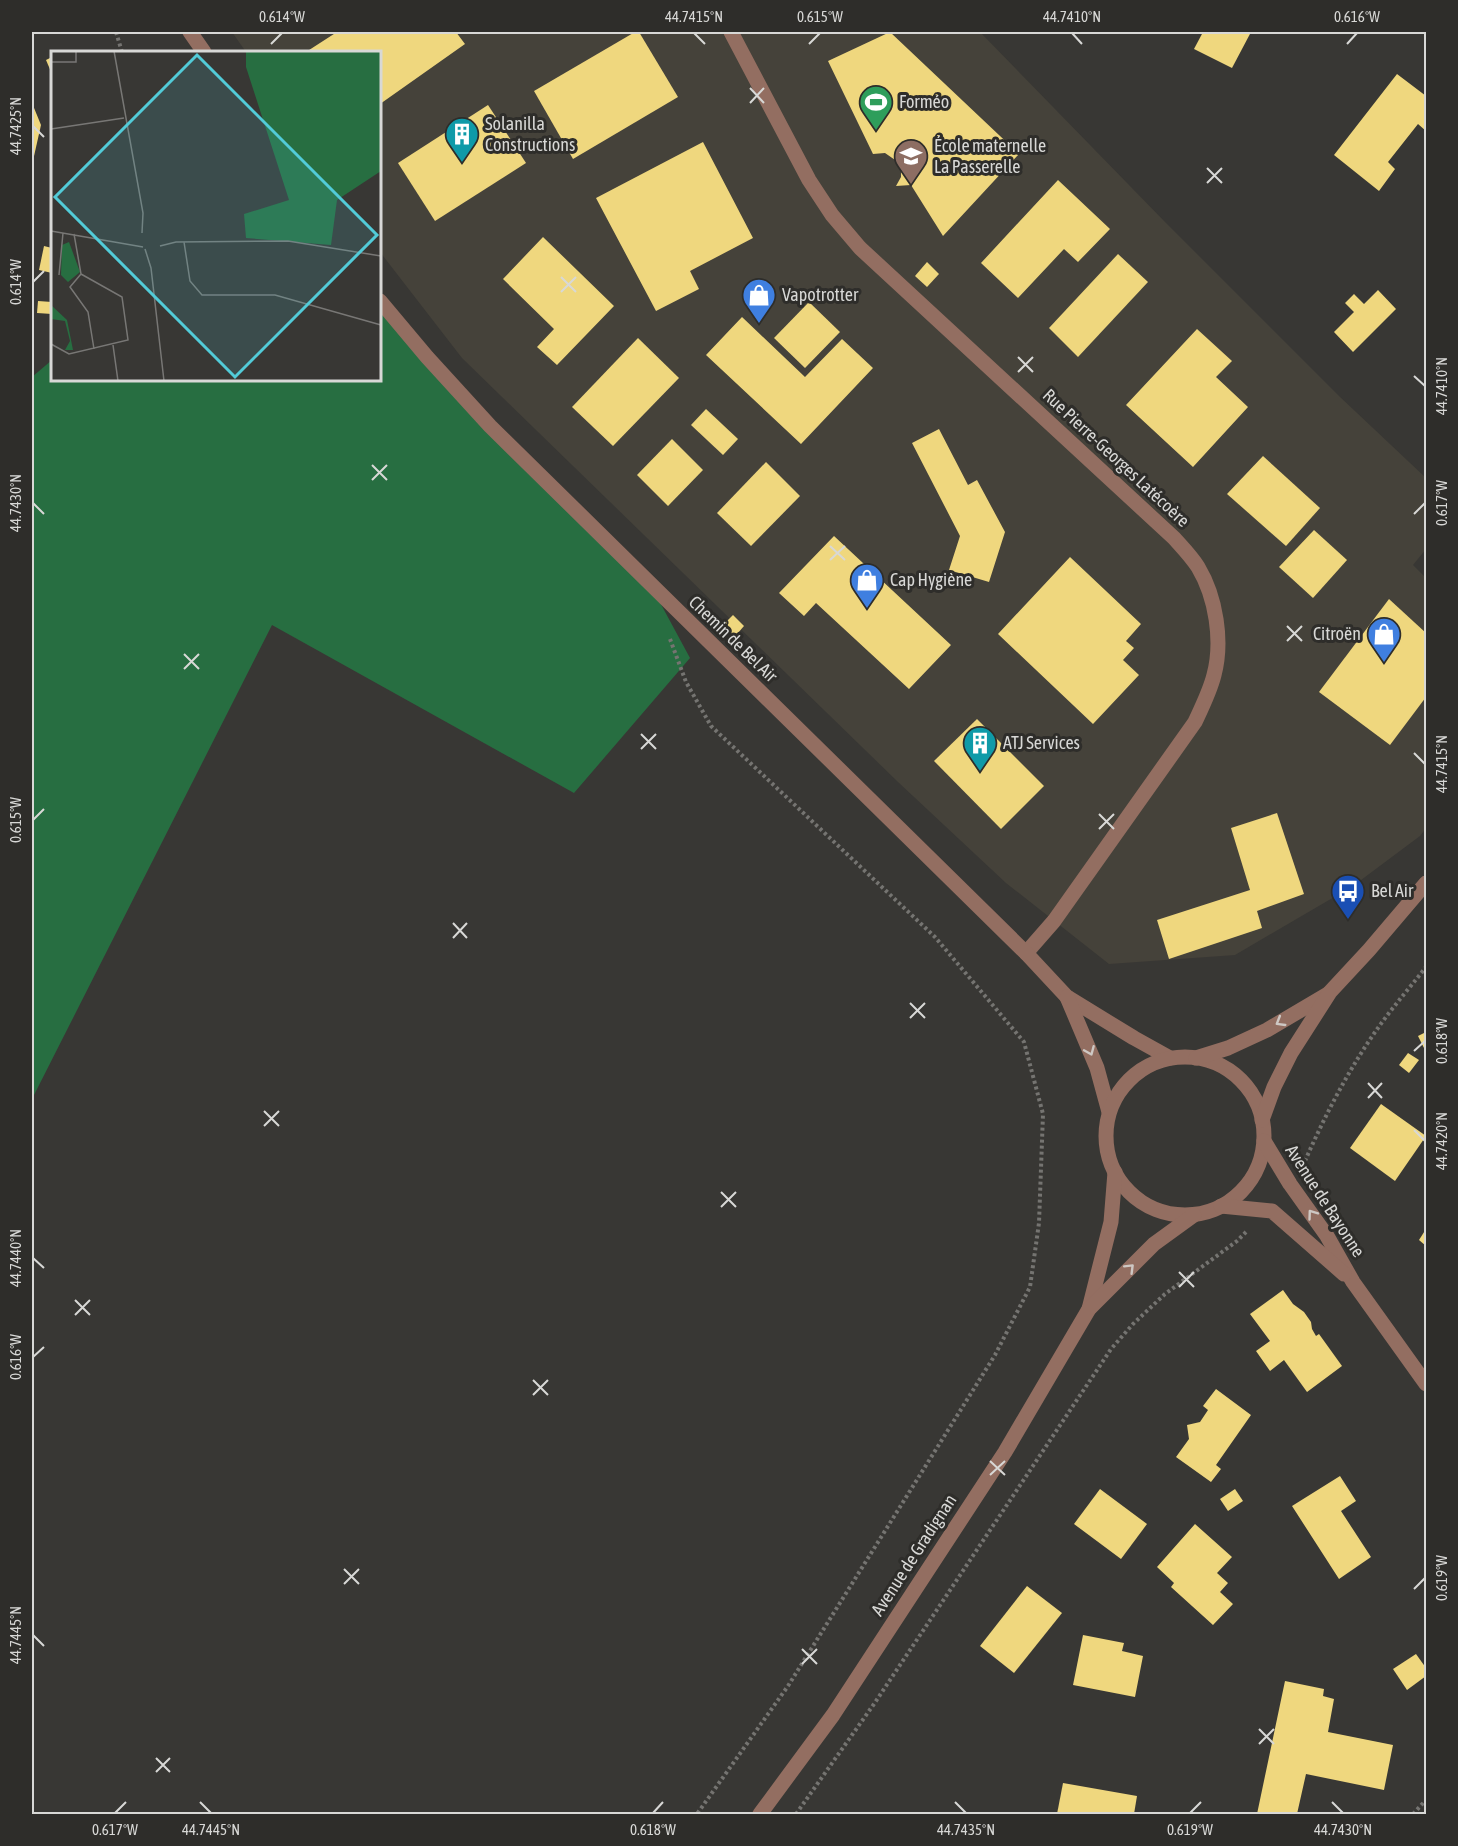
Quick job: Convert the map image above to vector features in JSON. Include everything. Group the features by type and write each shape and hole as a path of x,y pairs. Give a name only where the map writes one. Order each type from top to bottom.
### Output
{"street":[{"path":"190,32 203,51"},
{"name":"Rue Pierre-Georges Latécoère","path":"731,32 809,180 832,215 860,248 1174,538 1197,566 1207,586 1213,607 1218,650 1214,674 1195,722 1054,921 1026,953"},
{"name":"Chemin de Bel Air","path":"381,301 427,357 490,426 1026,953 1067,997 1170,1058"},
{"path":"1262,1120 1291,1053 1330,992 1426,883"},
{"path":"1196,1058 1228,1048 1267,1030 1330,992"},
{"name":"Chemin de Bel Air","path":"1067,997 1097,1068 1109,1112"},
{"path":"1170,1058 1196,1058 1220,1065 1239,1079 1254,1098 1262,1120 1264,1141 1260,1161 1251,1179 1238,1194 1221,1206 1194,1215 1175,1214 1157,1210 1140,1201 1125,1188 1114,1172 1106,1143 1109,1112 1118,1093 1132,1077 1150,1065 1170,1058"},
{"name":"Avenue de Bayonne","path":"1264,1141 1290,1184 1327,1236 1353,1282 1426,1384"},
{"name":"Avenue de Gradignan","path":"1089,1309 1111,1222 1114,1172"},
{"path":"1221,1206 1272,1211"},
{"name":"Avenue de Bayonne","path":"1272,1211 1353,1282"},
{"name":"Avenue de Gradignan","path":"760,1815 833,1715 999,1462 1089,1309 1154,1244 1194,1215"}],"path":[{"path":"116,32 122,51"},
{"path":"670,639 686,682 711,726 935,937 1024,1042 1043,1114 1039,1223 1030,1287 995,1355 789,1686 697,1815"},
{"path":"1290,1184 1299,1175 1361,1053 1426,967"},
{"path":"796,1815 880,1695 1111,1349 1133,1324 1165,1294 1237,1241 1272,1211"},
{"path":"1413,1815 1426,1800"}],"shaded area":[{"path":"232,32 980,32 1339,396 1426,478 1426,549 1413,565 1426,578 1426,828 1420,836 1353,886 1235,955 1109,964 1006,883 898,782 462,358 381,253 381,51 245,51"}],"green space":[{"path":"381,302 650,584 690,658 574,793 272,625 32,1099 32,377 51,361 51,381 381,381"}],"building":[{"path":"337,32 456,32 465,44 381,103 381,51 308,51"},
{"path":"635,32 639,32 678,97 573,159 534,91"},
{"path":"890,32 1019,154 943,236 911,185 896,186 901,177 901,167 898,162 885,153 873,154 828,61"},
{"path":"1203,32 1251,32 1232,68 1194,49"},
{"path":"51,58 51,72 46,60"},
{"path":"1397,74 1426,96 1426,131 1418,124 1388,162 1395,169 1379,191 1334,155"},
{"path":"32,103 41,125 32,165"},
{"name":"Solanilla Constructions","path":"488,105 526,163 435,221 398,163"},
{"path":"703,142 753,238 690,271 699,289 656,311 596,198"},
{"path":"1058,180 1110,229 1078,262 1064,249 1018,298 981,263"},
{"path":"543,237 614,306 557,365 537,347 554,329 503,279"},
{"path":"44,246 51,248 51,273 39,270"},
{"path":"1118,254 1148,282 1078,357 1049,328"},
{"path":"927,262 939,274 927,287 915,276"},
{"path":"1378,290 1396,309 1353,352 1334,332 1354,312 1345,303 1354,294 1364,304"},
{"path":"38,301 51,302 51,314 37,313"},
{"path":"809,302 840,332 805,368 774,338"},
{"path":"742,317 805,377 842,339 873,368 801,444 706,355"},
{"path":"1197,329 1232,361 1216,377 1248,407 1193,467 1126,405"},
{"path":"638,338 679,378 613,446 572,407"},
{"path":"706,409 738,439 723,455 691,425"},
{"path":"939,429 968,485 977,480 1005,532 989,582 949,570 960,536 912,443"},
{"path":"672,439 703,470 668,506 637,475"},
{"path":"1263,456 1320,508 1286,546 1227,494"},
{"path":"766,462 800,496 751,546 717,513"},
{"path":"1314,530 1347,560 1313,598 1279,567"},
{"name":"Cap Hygiène","path":"834,536 951,645 909,689 816,603 804,616 779,593"},
{"path":"1070,557 1141,624 1126,641 1134,648 1123,660 1139,675 1093,724 998,634"},
{"name":"Citroën","path":"1389,599 1426,633 1426,697 1390,745 1319,692"},
{"path":"733,615 744,626 731,641 719,629"},
{"name":"ATJ Services","path":"977,719 1044,786 1001,829 934,761"},
{"path":"1277,813 1304,894 1257,911 1262,928 1169,959 1157,920 1250,890 1231,828"},
{"path":"1426,1032 1426,1052 1418,1036"},
{"path":"1408,1053 1419,1060 1409,1073 1399,1065"},
{"path":"1381,1104 1426,1136 1395,1181 1350,1148"},
{"path":"1426,1229 1426,1246 1419,1240"},
{"path":"1283,1290 1293,1304 1304,1312 1316,1336 1319,1334 1342,1366 1307,1392 1284,1360 1270,1371 1256,1351 1270,1341 1250,1314"},
{"path":"1216,1389 1251,1415 1216,1465 1221,1469 1211,1482 1176,1457 1189,1439 1187,1425 1200,1422 1208,1410 1203,1406"},
{"path":"1340,1476 1356,1501 1341,1511 1371,1557 1339,1579 1292,1506"},
{"path":"1100,1489 1147,1524 1121,1559 1074,1524"},
{"path":"1235,1489 1243,1501 1228,1511 1220,1499"},
{"path":"1195,1524 1232,1557 1217,1573 1228,1583 1220,1592 1233,1604 1213,1625 1171,1587 1174,1583 1157,1567"},
{"path":"1027,1586 1062,1613 1014,1673 980,1646"},
{"path":"1083,1635 1124,1643 1122,1651 1143,1656 1135,1697 1073,1685"},
{"path":"1416,1654 1426,1668 1426,1676 1407,1690 1393,1669"},
{"path":"1285,1681 1324,1689 1323,1696 1334,1699 1328,1732 1393,1745 1384,1790 1306,1774 1297,1814 1257,1814"},
{"path":"1063,1783 1137,1796 1134,1814 1057,1814"}],"place":[{"name":"Forméo","path":"876,131"},
{"name":"Solanilla Constructions","path":"462,163"},
{"name":"École maternelle La Passerelle","path":"911,185"},
{"name":"Vapotrotter","path":"759,324"},
{"name":"Cap Hygiène","path":"867,609"},
{"name":"Citroën","path":"1384,663"},
{"name":"ATJ Services","path":"980,772"},
{"name":"Bel Air","path":"1348,920"}]}
